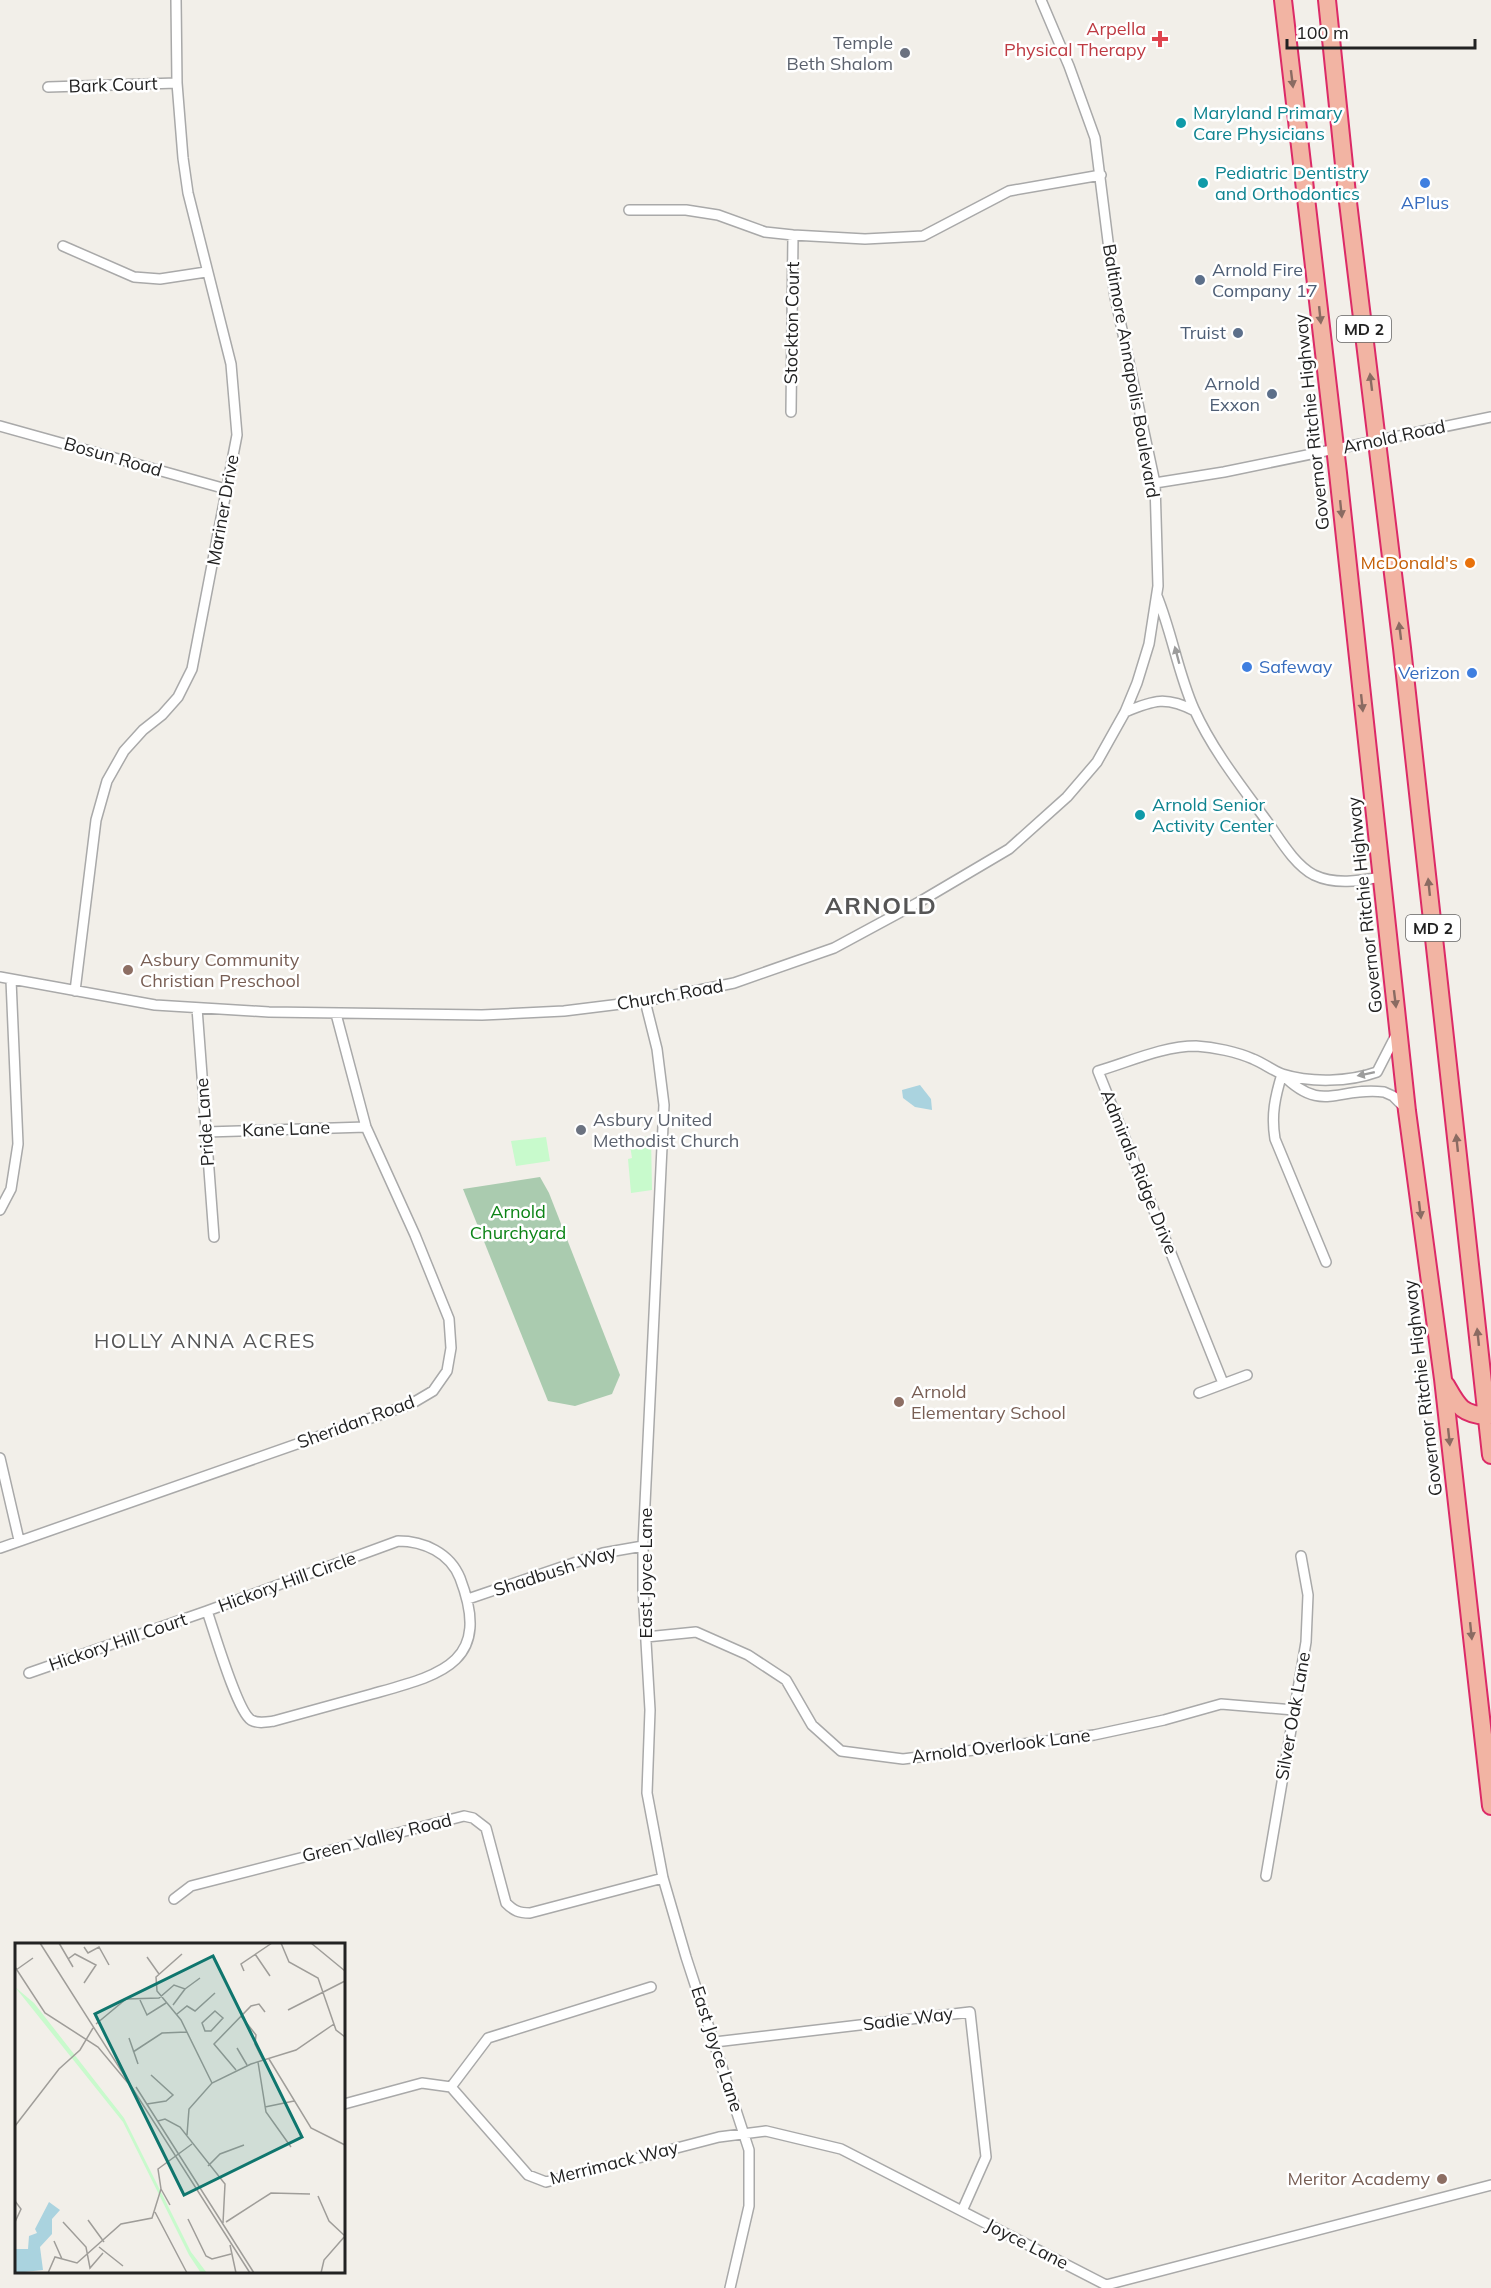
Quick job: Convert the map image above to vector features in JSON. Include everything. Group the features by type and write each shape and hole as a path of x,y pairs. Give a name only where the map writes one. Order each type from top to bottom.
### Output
{"highway":[{"name":"Governor Ritchie Highway","path":"1283,0 1407,1111 1443,1379 1491,1806"},
{"name":"MD 2","path":"1327,0 1347,194 1378,440 1491,1455"},
{"path":"1443,1379 1459,1407 1470,1415 1487,1416"}],"street":[{"name":"Mariner Drive","path":"75,991 96,820 107,781 124,752 143,730 162,715 178,697 192,669 237,435 231,364 206,272 188,193 177,83 176,0"},
{"name":"Baltimore Annapolis Boulevard","path":"1041,0 1092,129 1101,175 1115,297 1155,483 1157,596 1168,622 1195,711 1221,759 1301,865 1314,874 1344,882 1381,877"},
{"name":"Bark Court","path":"48,87 177,83"},
{"path":"629,210 697,212 718,215 765,232 793,235 865,239 923,236 1009,191 1101,175"},
{"name":"Stockton Court","path":"791,412 793,235"},
{"path":"63,246 134,277 160,279 206,272"},
{"name":"Arnold Road","path":"1155,483 1491,417"},
{"name":"Bosun Road","path":"0,426 226,489"},
{"name":"Church Road","path":"0,977 155,1005 336,1014 482,1015 564,1011 645,1001 734,983 834,948 930,896 1009,849 1067,797 1097,762 1125,712 1149,644 1157,596"},
{"path":"1125,712 1163,700 1179,703 1195,711"},
{"path":"0,1210 11,1189 18,1144 11,980"},
{"name":"East Joyce Lane","path":"645,1001 657,1049 664,1105 644,1546 650,1710 647,1793 663,1878 686,1957 749,2150 749,2206 730,2288"},
{"name":"Pride Lane","path":"196,1008 214,1237"},
{"name":"Sheridan Road","path":"0,1548 411,1404 433,1391 447,1371 451,1348 449,1319 415,1235 366,1127 336,1014"},
{"name":"Admirals Ridge Drive","path":"1282,1074 1321,1080 1377,1072 1398,1030"},
{"name":"Admirals Ridge Drive","path":"1223,1383 1098,1071 1177,1047 1197,1046 1252,1058 1282,1074 1296,1088 1313,1096 1384,1092 1393,1096 1407,1111"},
{"path":"1282,1074 1273,1102 1272,1124 1275,1139 1326,1262"},
{"name":"Kane Lane","path":"206,1132 366,1127"},
{"path":"1199,1393 1247,1375"},
{"path":"0,1458 19,1540"},
{"name":"Hickory Hill Circle","path":"398,1541 418,1542 429,1546 455,1567 468,1599 471,1626 466,1641 450,1666 441,1672 422,1680 264,1722 252,1720 243,1710 207,1611 398,1541"},
{"name":"Shadbush Way","path":"468,1599 603,1553 644,1546"},
{"name":"Silver Oak Lane","path":"1266,1876 1305,1642 1308,1595 1301,1556"},
{"name":"Hickory Hill Court","path":"29,1673 207,1611"},
{"name":"Arnold Overlook Lane","path":"646,1637 696,1632 748,1655 786,1680 812,1725 841,1751 903,1759 1094,1735 1164,1720 1221,1704 1294,1710"},
{"name":"Green Valley Road","path":"174,1899 190,1886 464,1816 473,1818 486,1828 506,1903 520,1913 530,1913 663,1878"},
{"path":"345,2104 422,2082 451,2087 488,2038 651,1987"},
{"name":"Sadie Way","path":"715,2042 970,2012 986,2157 962,2211"},
{"name":"Merrimack Way","path":"451,2087 528,2175 546,2182 718,2137 745,2133"},
{"name":"Joyce Lane","path":"745,2133 766,2131 841,2149 1107,2285 1491,2185"}],"green space":[{"path":"651,1136 652,1190 631,1193 628,1159 632,1158 629,1139"},
{"path":"546,1137 550,1161 516,1166 511,1141"},
{"name":"Arnold Churchyard","path":"540,1177 549,1193 620,1375 612,1394 575,1406 548,1401 463,1189"}],"water":[{"path":"920,1085 931,1099 932,1110 915,1107 903,1098 902,1090"}],"place":[{"name":"Arpella Physical Therapy","path":"1160,39"},
{"name":"Temple Beth Shalom","path":"905,53"},
{"name":"Maryland Primary Care Physicians","path":"1181,123"},
{"name":"Pediatric Dentistry and Orthodontics","path":"1203,183"},
{"name":"APlus","path":"1425,183"},
{"name":"Arnold Fire Company 17","path":"1200,280"},
{"name":"Truist","path":"1238,333"},
{"name":"Arnold Exxon","path":"1272,394"},
{"name":"McDonald's","path":"1470,563"},
{"name":"Safeway","path":"1247,667"},
{"name":"Verizon","path":"1472,673"},
{"name":"Arnold Senior Activity Center","path":"1140,815"},
{"name":"Asbury Community Christian Preschool","path":"128,970"},
{"name":"Asbury United Methodist Church","path":"581,1130"},
{"name":"Arnold Elementary School","path":"899,1402"},
{"name":"Meritor Academy","path":"1442,2179"}],"district":[{"name":"ARNOLD","path":"881,906"},
{"name":"HOLLY ANNA ACRES","path":"205,1341"}]}
